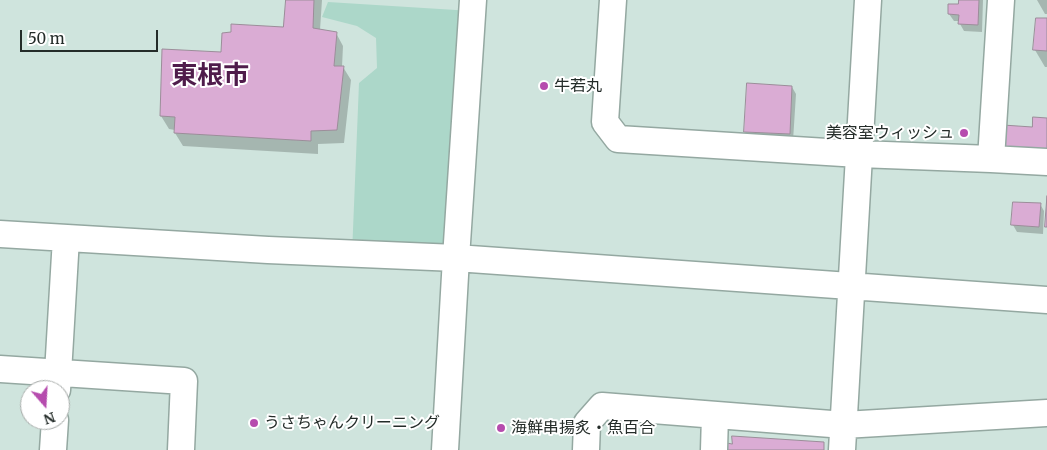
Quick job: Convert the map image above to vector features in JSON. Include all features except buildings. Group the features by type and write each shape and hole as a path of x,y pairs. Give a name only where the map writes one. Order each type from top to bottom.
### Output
{"street":[{"path":"445,450 473,0"},
{"path":"613,0 605,122 618,139 859,154 1047,162"},
{"path":"843,438 868,0"},
{"path":"991,159 1001,0"},
{"path":"0,234 456,258 1047,300"},
{"path":"58,380 66,238"},
{"path":"0,369 53,380"},
{"path":"70,381 184,381 181,450"},
{"path":"586,450 587,423 602,406 715,415 843,438 1047,413"},
{"path":"714,450 715,415"},
{"path":"53,450 54,430"}],"green space":[{"path":"328,2 472,11 456,258 352,254 359,83 377,68 376,38 357,26 322,17"}],"place":[{"name":"牛若丸","path":"544,86"},
{"name":"美容室ウィッシュ","path":"964,133"},
{"name":"うさちゃんクリーニング","path":"254,423"},
{"name":"海鮮串揚炙・魚百合","path":"501,428"}],"district":[{"name":"東根市","path":"210,77"}]}
